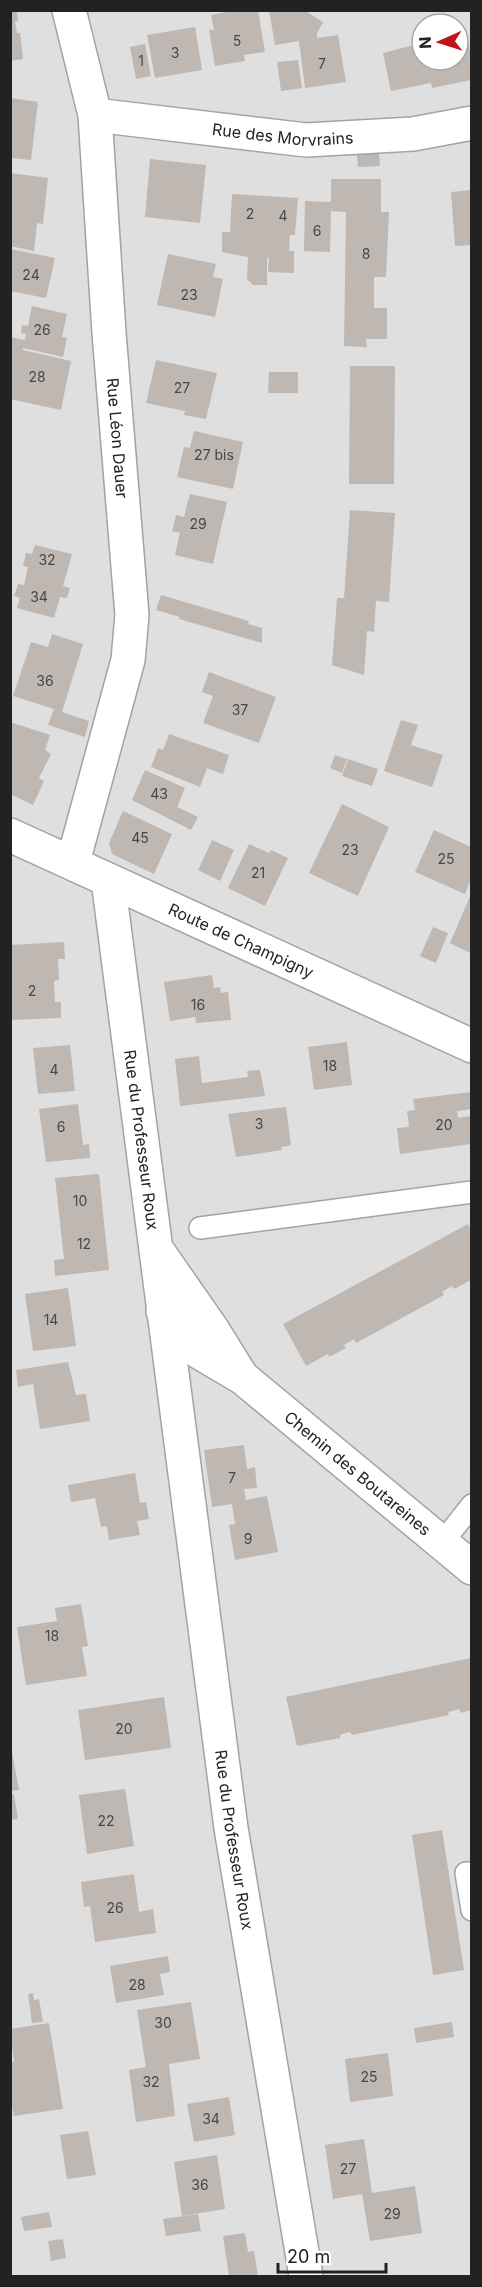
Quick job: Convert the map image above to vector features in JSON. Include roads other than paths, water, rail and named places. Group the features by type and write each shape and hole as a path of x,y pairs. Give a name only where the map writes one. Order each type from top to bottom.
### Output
{"street":[{"name":"Rue Léon Dauer","path":"69,10 95,115 108,333 132,615 128,660 73,862"},
{"name":"Rue des Morvrains","path":"95,115 306,140 413,134 471,123"},
{"name":"Route de Champigny","path":"10,835 471,1046"},
{"name":"Rue du Professeur Roux","path":"108,880 231,1828 306,2277"},
{"name":"Chemin des Boutareines","path":"155,1247 206,1341 243,1378 471,1568"},
{"name":"Chemin des Boutareines","path":"163,1311 177,1330 206,1341"},
{"path":"174,1400 206,1341"}],"lane":[{"path":"200,1228 471,1192"},
{"path":"442,1544 471,1505"},
{"path":"471,1873 466,1874 471,1910"}]}
